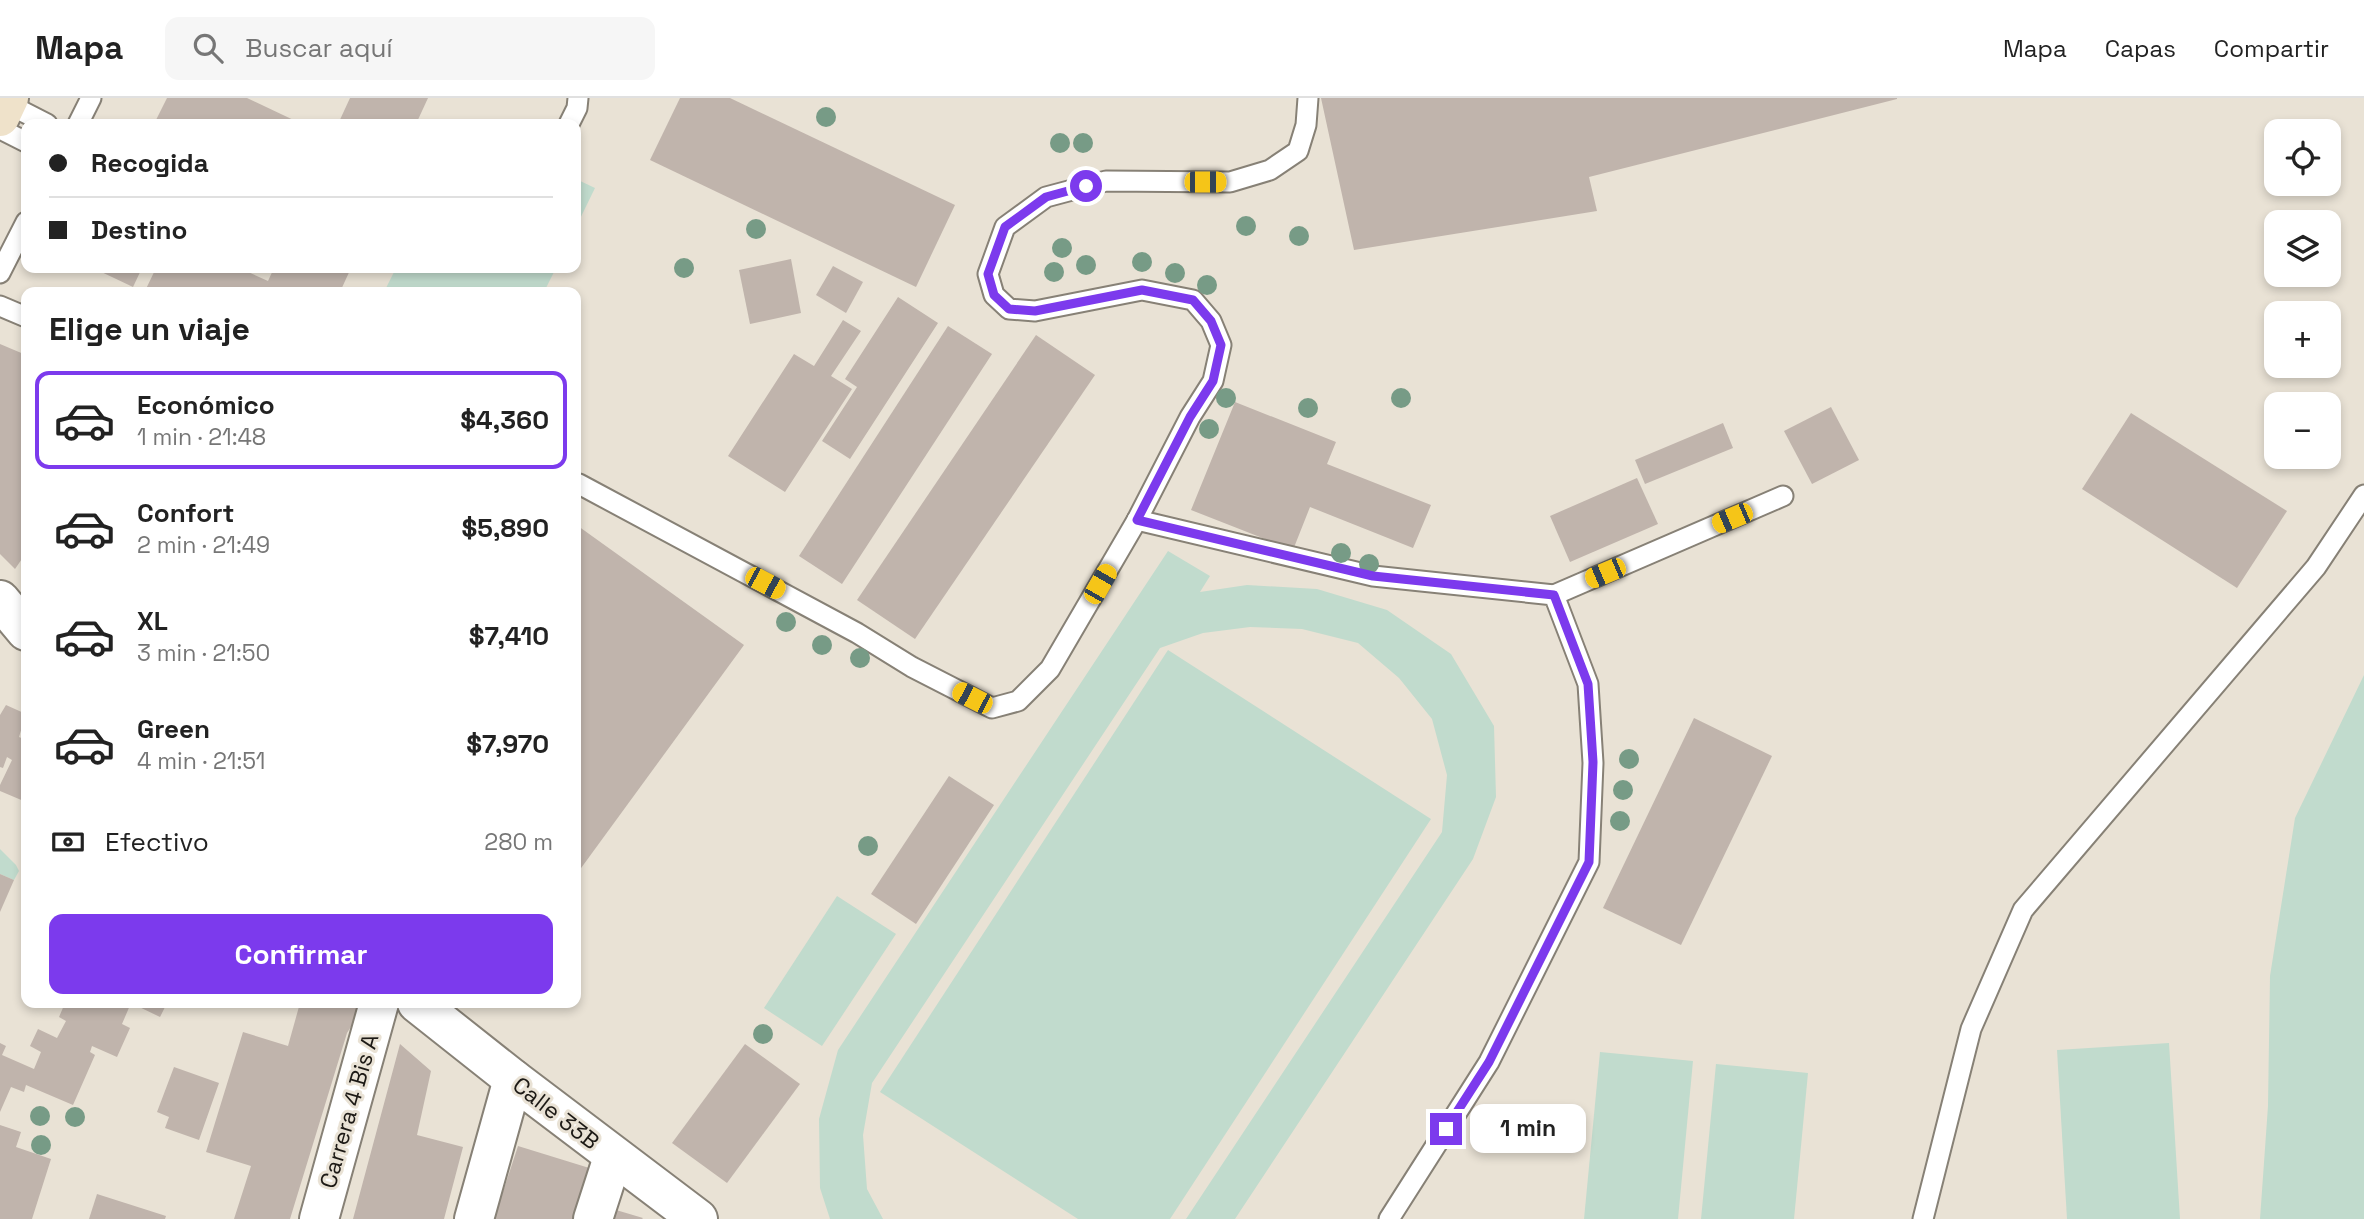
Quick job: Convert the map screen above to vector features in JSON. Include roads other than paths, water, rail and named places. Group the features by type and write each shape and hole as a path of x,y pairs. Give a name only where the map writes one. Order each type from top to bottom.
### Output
{"street":[{"path":"0,600 21,625"},
{"name":"Carrera 4 Bis A","path":"319,1219 378,1008"},
{"name":"Calle 33B","path":"423,1008 613,1157 698,1219"},
{"path":"474,1219 513,1079"},
{"path":"593,1219 613,1157"}],"lane":[{"path":"80,119 91,98"},
{"path":"572,119 578,98"},
{"path":"581,485 858,633 912,667 992,708 1018,701 1050,669 1137,520 1190,417 1213,381 1221,345 1211,321 1193,300 1142,290 1035,311 1009,309 994,295 988,274 1005,227 1046,197 1106,181 1230,182 1270,170 1298,151 1306,125 1308,98"},
{"path":"4,112 29,119"},
{"path":"4,112 21,135"},
{"path":"0,273 21,232"},
{"path":"0,306 21,315"},
{"path":"1923,1219 1971,1029 2023,910 2316,567 2364,495"},
{"path":"1137,520 1373,576 1554,595 1783,496"},
{"path":"1389,1219 1489,1062 1589,862 1593,762 1588,684 1554,595"}]}
